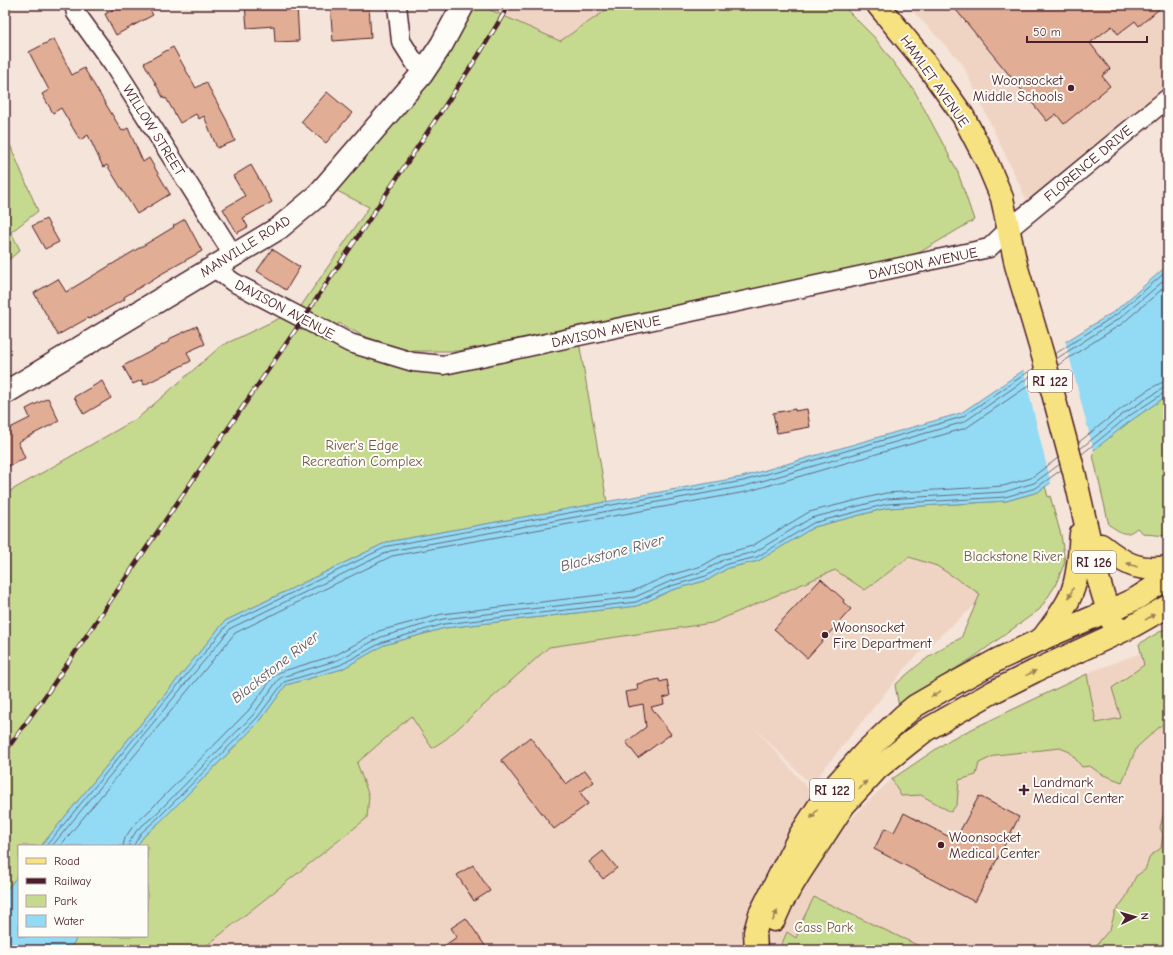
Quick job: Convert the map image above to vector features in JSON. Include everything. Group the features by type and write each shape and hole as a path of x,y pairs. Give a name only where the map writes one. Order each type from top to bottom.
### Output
{"main road":[{"name":"MANVILLE ROAD","path":"5,393 279,228 316,196 422,74 442,44 463,5"},
{"name":"HAMLET AVENUE","path":"878,5 924,61 963,116 986,160 1002,198 1009,229"},
{"name":"RI 122","path":"1009,229 1016,265 1045,363 1074,472 1083,513 1101,545 1115,608"},
{"name":"RI 126","path":"1083,513 1098,578 1115,608 1124,630"},
{"path":"1042,639 1060,614 1072,593 1077,574 1083,513"},
{"path":"1101,545 1126,563 1138,567 1168,567"},
{"path":"1042,639 1137,598 1168,578"},
{"path":"1124,630 1168,606"},
{"name":"RI 122","path":"756,950 768,932 782,902 827,830 844,805 877,769 926,730 993,692 1042,667 1124,630"},
{"name":"RI 122","path":"756,950 755,932 760,914 800,835 824,798 865,752 915,706 999,659 1042,639"}],"street":[{"name":"WILLOW STREET","path":"74,5 76,13 112,63 234,256"},
{"path":"397,5 401,41 422,74"},
{"name":"FLORENCE DRIVE","path":"1009,229 1168,98"},
{"name":"DAVISON AVENUE","path":"213,267 233,282 350,343 413,362 444,365 989,248 1009,229"}],"shaded area":[{"path":"479,5 614,5 560,41"},
{"name":"Woonsocket Middle Schools","path":"907,5 1168,5 1168,113 1035,218 962,63"},
{"path":"909,557 937,566 988,594 912,660 811,785 754,727 843,828 868,801 892,779 951,739 1095,670 1168,643 1168,950 813,950 787,932 779,950 201,950 367,818 369,796 357,763 411,715 432,748 446,739 549,647 712,623 835,570 865,590"}],"green space":[{"name":"River's Edge Recreation Complex","path":"469,5 479,5 560,41 614,5 842,5 874,37 914,90 957,170 974,220 912,257 619,319 458,351 410,351 363,336 339,323 329,337 388,365 449,372 579,342 607,502 387,542 225,621 42,845 18,845 18,875 5,892 5,494 138,418 221,346 299,309 369,207 331,188"},
{"path":"5,133 38,211 11,232 20,250 5,263"},
{"path":"1168,395 1168,536 1144,534 1137,528 1129,533 1120,532 1109,525 1092,451 1129,422"},
{"name":"Blackstone River","path":"1045,486 1048,497 1050,496 1061,535 1065,562 1055,586 1040,609 974,657 918,692 899,707 895,685 926,659 961,638 980,594 937,566 909,557 865,590 835,570 712,623 549,647 446,739 432,748 411,716 357,763 369,796 367,818 201,950 69,950 77,937 148,937 148,845 138,845 144,836 162,820 260,721 286,685 342,669 384,645 445,628 637,606 672,590 708,580 728,568 758,561 814,527 887,508 1006,501 1038,492"},
{"path":"1168,627 1168,695 1165,722 1137,747 1122,782 1101,774 1090,766 1082,767 1070,752 1060,748 996,755 979,763 976,775 959,780 957,804 951,812 921,795 901,796 892,779 951,739 1087,674 1096,723 1121,718 1112,688 1144,665 1139,644"},
{"path":"1168,795 1168,950 1092,950 1110,929 1115,912 1126,897 1136,876 1145,870 1150,856 1161,848 1163,834 1160,828"},
{"name":"Cass Park","path":"814,897 928,950 779,950 787,932 796,938 802,921"}],"water":[{"name":"Blackstone River","path":"1168,265 1168,395 1129,422 1038,492 1006,501 887,508 814,527 758,561 728,568 708,580 672,590 637,606 445,628 384,645 342,669 286,685 260,721 162,820 144,836 138,845 42,845 225,621 387,542 742,477 961,413 1065,342 1115,311"},
{"path":"18,875 18,937 77,937 69,950 5,950 5,892"}],"pier":[{"path":"1065,340 1094,452 1051,484 1023,368"}],"building":[{"path":"122,5 147,5 153,15 116,35 105,14"},
{"path":"245,5 297,5 299,41 275,42 274,26 247,28"},
{"path":"330,5 369,5 371,38 333,41"},
{"path":"952,5 1164,5 1139,26 1135,21 1118,34 1112,26 1090,43 1110,69 1102,76 1110,86 1064,124 1056,114 1047,121"},
{"path":"54,39 72,75 84,68 122,131 128,128 143,162 149,158 170,194 137,214 107,165 103,167 88,135 80,140 61,108 53,113 42,94 49,90 29,52"},
{"path":"173,47 196,88 206,82 227,121 235,141 217,148 204,116 199,119 196,114 180,123 166,98 164,99 144,63"},
{"path":"327,92 352,113 326,143 301,122"},
{"path":"251,165 272,202 243,218 248,227 237,233 223,209 245,196 233,176"},
{"path":"46,219 59,242 45,249 32,226"},
{"path":"185,219 202,251 124,297 125,299 58,335 34,293 58,279 66,292"},
{"path":"272,249 300,267 286,290 257,271"},
{"path":"197,326 205,344 187,352 191,361 144,385 142,380 133,384 123,366 170,341 169,339"},
{"path":"102,381 111,398 84,414 74,397"},
{"path":"48,398 59,421 18,442 25,458 5,468 5,417 10,428 30,418 26,409"},
{"path":"795,409 795,411 807,409 810,427 777,433 773,413"},
{"path":"821,579 844,600 843,602 851,609 807,658 774,629"},
{"path":"659,679 660,682 667,680 670,696 663,698 664,704 651,707 671,734 638,758 626,742 646,727 643,704 628,707 625,692 638,690 637,684"},
{"path":"530,737 566,784 585,770 594,782 580,792 588,804 554,829 501,760"},
{"name":"Woonsocket Medical Center","path":"979,796 1019,817 975,902 874,849 885,828 894,832 904,813 955,840"},
{"path":"603,851 617,868 603,879 589,862"},
{"path":"473,865 490,891 474,901 457,875"},
{"path":"466,918 488,950 438,950 457,937 451,928"}],"railway":[{"path":"5,752 48,692 307,313 478,56 509,5"}],"place":[{"name":"Woonsocket Middle Schools","path":"1071,88"},
{"name":"Woonsocket Fire Department","path":"825,635"},
{"name":"Landmark Medical Center","path":"1024,790"},
{"name":"Woonsocket Medical Center","path":"941,845"}]}
